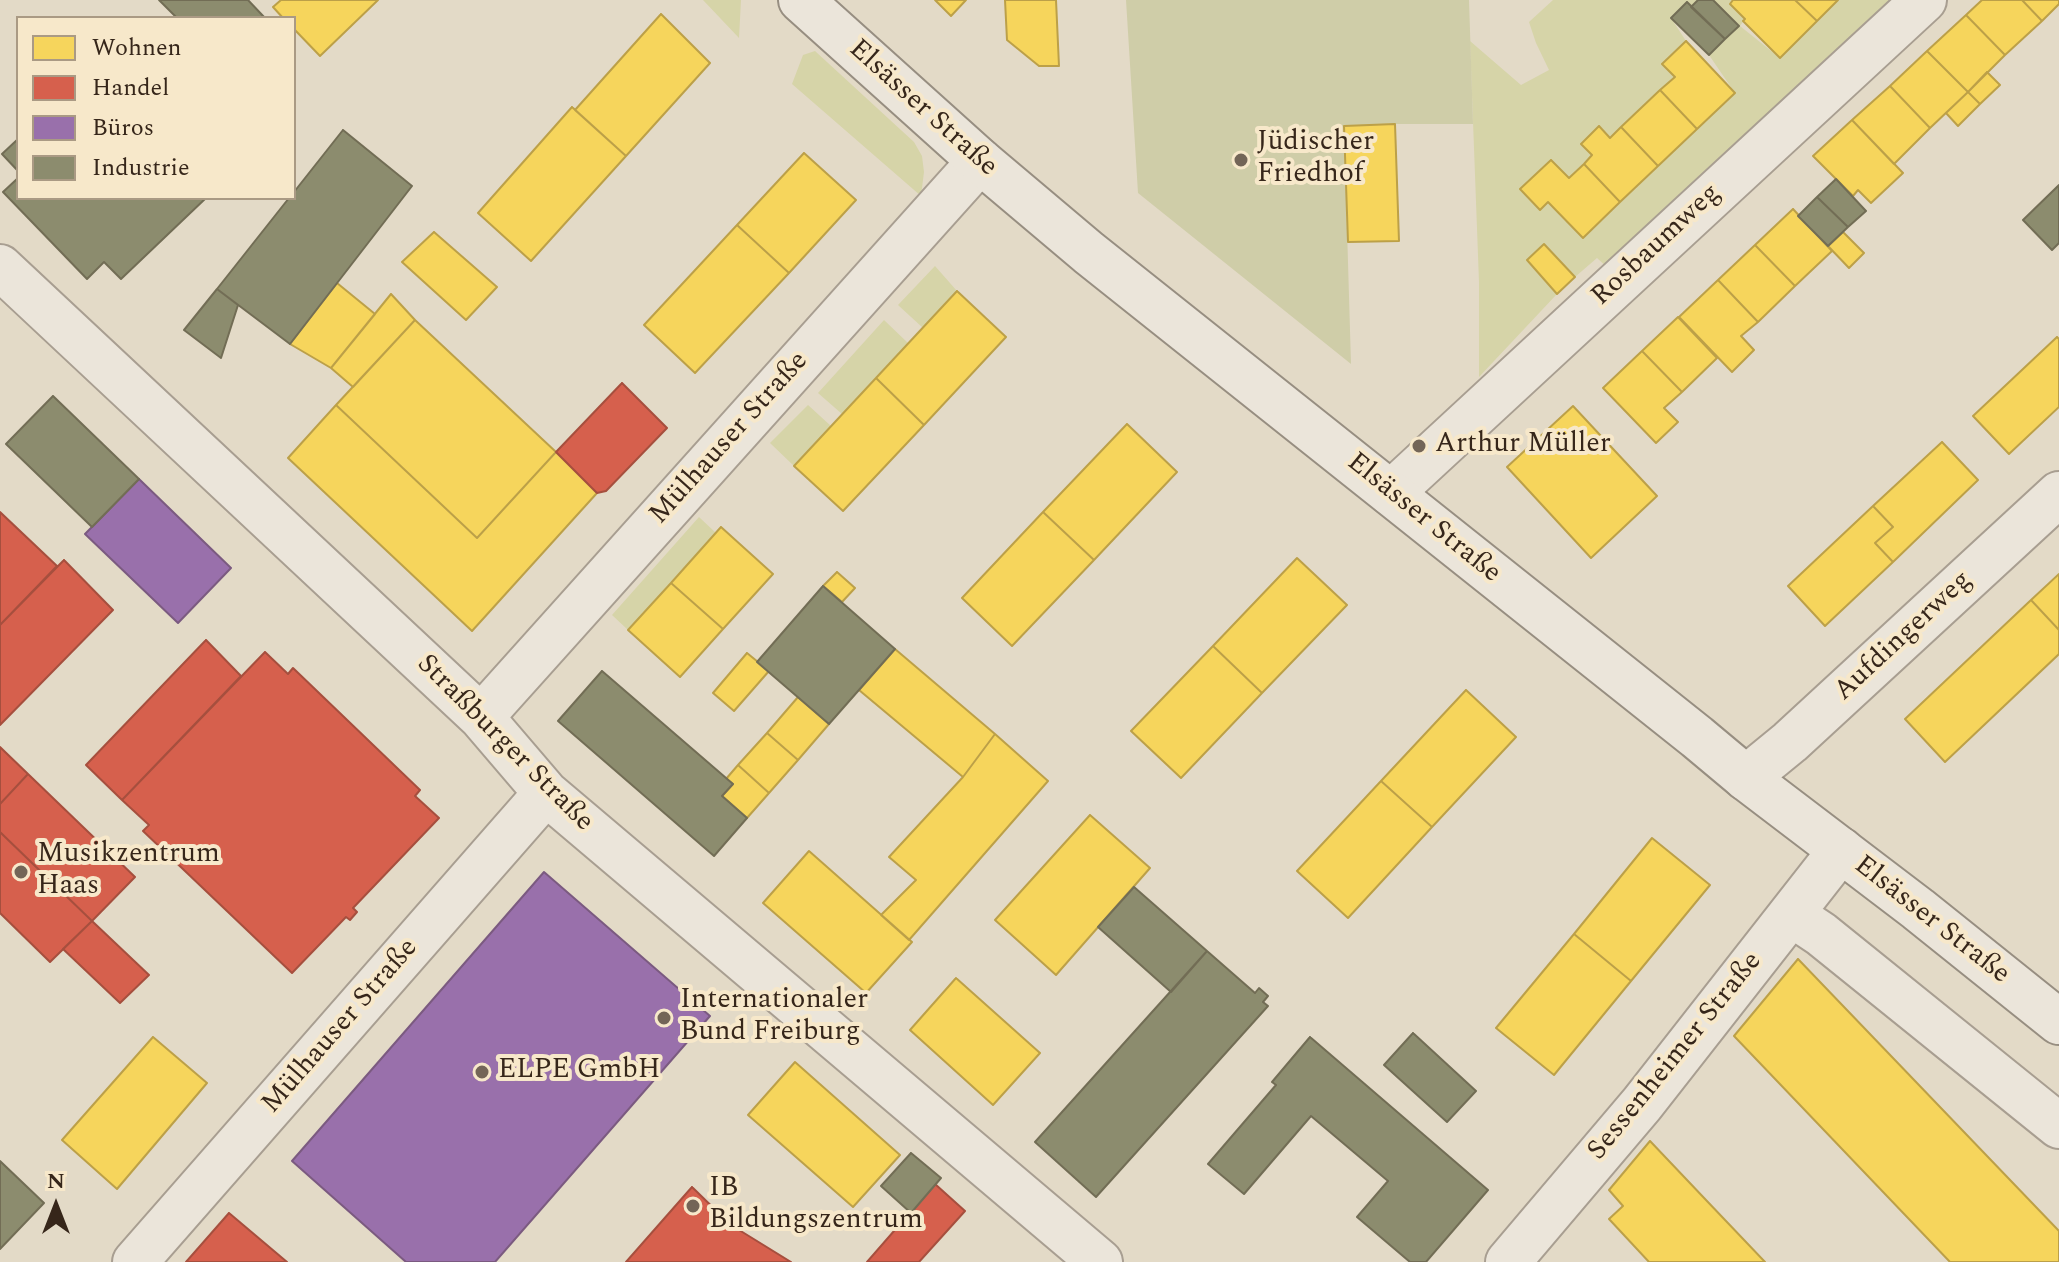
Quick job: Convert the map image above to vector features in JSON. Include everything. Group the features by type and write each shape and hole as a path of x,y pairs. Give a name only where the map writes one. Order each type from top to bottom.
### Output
{"street":[{"name":"Elsässer Straße","path":"801,0 980,161 1089,253 1746,778 1918,909 2059,1022"},
{"name":"Rosbaumweg","path":"1391,493 1924,0"},
{"name":"Mülhauser Straße","path":"481,717 980,161"},
{"name":"Straßburger Straße","path":"0,267 481,717 546,793 1100,1262"},
{"name":"Aufdingerweg","path":"1746,778 1790,742 2059,494"},
{"name":"Mülhauser Straße","path":"135,1262 546,793"},
{"name":"Sessenheimer Straße","path":"1508,1262 1642,1104 1841,850"},
{"path":"1791,914 1821,934 2059,1126"}],"shaded area":[{"path":"703,0 741,0 739,38"},
{"name":"Jüdischer Friedhof","path":"1126,0 1469,0 1473,124 1344,127 1351,364 1138,193"},
{"path":"1553,0 1698,0 1691,7 1687,2 1671,18 1686,41 1662,64 1675,77 1610,138 1599,127 1581,143 1592,155 1569,178 1551,160 1520,189 1540,209 1548,202 1583,238 1735,93 1709,55 1739,25 1713,0 1733,0 1730,4 1745,19 1740,26 1780,58 1838,0 1897,0 1608,268 1597,258 1575,277 1544,244 1527,259 1557,294 1479,377 1479,282 1470,41 1521,85 1549,70 1529,22"},
{"path":"815,51 914,142 922,156 921,196 792,84 803,55"},
{"path":"935,266 957,291 923,328 898,305"},
{"path":"884,320 908,343 842,414 818,393"},
{"path":"808,405 831,426 794,466 770,443"},
{"path":"699,517 716,533 628,630 612,615"}],"building: Wohnen":[{"path":"281,0 378,0 320,56 296,31 296,16 281,16 273,7"},
{"path":"935,0 966,0 951,16"},
{"path":"1005,0 1056,0 1059,66 1039,66 1007,40"},
{"path":"1733,0 1795,0 1817,21 1780,58 1743,21 1745,19 1730,4"},
{"path":"1795,0 1838,0 1817,21"},
{"path":"1982,0 2022,0 2042,21 2005,55 1966,15"},
{"path":"2022,0 2059,0 2059,4 2042,21"},
{"path":"661,14 710,63 626,156 575,110"},
{"path":"1966,15 2005,55 1968,92 1927,51"},
{"path":"1686,41 1735,93 1697,129 1660,90 1675,77 1662,64"},
{"path":"1927,51 1968,92 1930,128 1890,86"},
{"path":"1987,72 2000,85 1980,104 1968,92"},
{"path":"1890,86 1930,128 1894,164 1852,120"},
{"path":"1660,90 1697,129 1658,166 1621,127"},
{"path":"1968,92 1980,104 1958,126 1946,113"},
{"path":"572,107 626,156 531,261 478,213"},
{"path":"1852,120 1903,173 1871,203 1858,190 1853,196 1813,156"},
{"path":"1395,124 1399,241 1348,242 1344,126"},
{"path":"1599,126 1610,138 1621,127 1658,166 1620,202 1584,164 1592,155 1581,144"},
{"path":"804,153 856,200 789,273 737,225"},
{"path":"1551,160 1569,178 1584,164 1620,202 1583,238 1548,202 1540,210 1520,189"},
{"path":"1793,209 1832,251 1795,286 1755,245"},
{"path":"737,225 789,273 695,373 644,325"},
{"path":"434,232 497,287 466,320 402,262"},
{"path":"1843,232 1864,253 1849,268 1828,246"},
{"path":"1544,244 1575,277 1557,294 1527,260"},
{"path":"1755,245 1795,286 1758,322 1718,280"},
{"path":"1718,280 1758,322 1741,336 1754,350 1732,372 1679,317"},
{"path":"337,283 375,314 331,368 290,344"},
{"path":"957,291 1006,337 924,425 876,378"},
{"path":"391,294 415,320 353,387 331,368"},
{"path":"1678,317 1717,358 1682,392 1642,351"},
{"path":"415,320 556,452 477,538 336,405"},
{"path":"2057,337 2059,407 2009,454 1973,416"},
{"path":"1642,351 1682,392 1664,408 1678,422 1656,443 1603,388"},
{"path":"876,378 924,425 843,511 794,466"},
{"path":"336,405 477,538 556,452 597,493 472,631 288,458"},
{"path":"1573,406 1657,496 1591,558 1507,467"},
{"path":"1127,424 1177,472 1094,560 1043,512"},
{"path":"1942,442 1978,480 1893,562 1875,543 1893,527 1873,506"},
{"path":"1873,506 1893,527 1875,543 1893,562 1825,626 1788,586"},
{"path":"1043,512 1094,560 1012,646 962,598"},
{"path":"721,527 773,574 723,629 671,583"},
{"path":"1297,558 1347,605 1262,693 1213,646"},
{"path":"837,572 855,588 842,602 823,586"},
{"path":"2059,574 2059,630 2031,600"},
{"path":"671,583 723,629 680,677 628,630"},
{"path":"2031,600 2059,630 2059,654 1945,762 1905,719"},
{"path":"1213,646 1262,693 1181,778 1131,731"},
{"path":"895,649 995,734 963,777 859,690"},
{"path":"747,653 769,671 734,711 713,693"},
{"path":"1466,690 1516,737 1432,827 1381,781"},
{"path":"798,697 829,724 798,760 767,733"},
{"path":"767,733 798,760 769,793 738,765"},
{"path":"995,734 1048,781 909,940 881,915 916,880 889,857 963,777"},
{"path":"738,765 769,793 747,818 722,796 733,784 726,779"},
{"path":"1381,781 1432,827 1348,918 1297,871"},
{"path":"1090,815 1150,868 1056,975 995,920"},
{"path":"1652,838 1710,885 1631,981 1574,934"},
{"path":"809,851 912,942 866,993 763,903"},
{"path":"1574,934 1631,981 1554,1075 1496,1028"},
{"path":"1798,959 2059,1231 2059,1262 1950,1262 1734,1036"},
{"path":"956,978 1040,1053 993,1105 910,1030"},
{"path":"153,1037 207,1083 117,1189 62,1140"},
{"path":"795,1062 900,1155 853,1207 748,1115"},
{"path":"1650,1141 1765,1262 1649,1262 1609,1219 1623,1206 1609,1190"}],"building: Handel":[{"path":"622,383 667,428 606,491 597,493 556,452"},
{"path":"0,512 57,566 0,625"},
{"path":"64,560 113,610 0,725 0,625"},
{"path":"206,640 241,676 122,800 86,765"},
{"path":"265,652 288,674 293,668 420,790 415,796 439,818 353,908 357,912 350,920 346,917 292,973 143,831 149,825 122,800"},
{"path":"0,747 28,774 0,804"},
{"path":"28,774 135,877 92,921 0,832 0,804"},
{"name":"Musikzentrum Haas","path":"0,832 92,921 50,962 0,913"},
{"path":"92,921 149,975 120,1003 63,949"},
{"path":"935,1184 965,1211 919,1262 867,1262"},
{"name":"IB Bildungszentrum","path":"692,1187 731,1225 791,1262 626,1262"},
{"path":"229,1213 287,1262 186,1262"}],"building: Büros":[{"path":"139,479 231,568 178,623 85,534"},
{"path":"544,872 710,1016 495,1262 406,1262 292,1161"}],"building: Industrie":[{"path":"159,0 248,0 263,16 175,16"},
{"path":"1698,0 1713,0 1739,26 1725,39 1691,7"},
{"path":"1687,2 1725,39 1709,55 1671,18"},
{"path":"343,130 412,186 290,344 217,289 287,200 296,200 296,189"},
{"path":"16,141 16,169 2,154"},
{"path":"1836,179 1866,211 1848,227 1817,197"},
{"path":"16,180 16,200 204,200 121,279 104,262 87,279 3,192"},
{"path":"2059,185 2059,243 2052,250 2023,220"},
{"path":"1817,197 1848,227 1828,246 1798,216"},
{"path":"217,289 238,305 221,358 184,330"},
{"path":"53,396 139,479 92,527 6,444"},
{"path":"823,586 895,649 829,724 757,662"},
{"path":"602,671 733,784 722,796 747,818 714,856 558,721"},
{"path":"1134,887 1207,951 1171,992 1098,927"},
{"path":"1207,951 1255,993 1259,988 1268,996 1263,1002 1268,1006 1096,1197 1035,1142"},
{"path":"1413,1033 1476,1091 1447,1122 1384,1065"},
{"path":"1310,1037 1488,1190 1426,1262 1410,1262 1357,1217 1388,1181 1311,1116 1244,1194 1208,1164 1276,1085 1272,1082"},
{"path":"911,1153 941,1178 911,1213 881,1186"},
{"path":"0,1161 44,1203 0,1249"}],"place":[{"name":"Jüdischer Friedhof","path":"1241,160"},
{"name":"Arthur Müller","path":"1419,446"},
{"name":"Musikzentrum Haas","path":"21,872"},
{"name":"Internationaler Bund Freiburg","path":"664,1018"},
{"name":"ELPE GmbH","path":"482,1072"},
{"name":"IB Bildungszentrum","path":"693,1206"}]}
